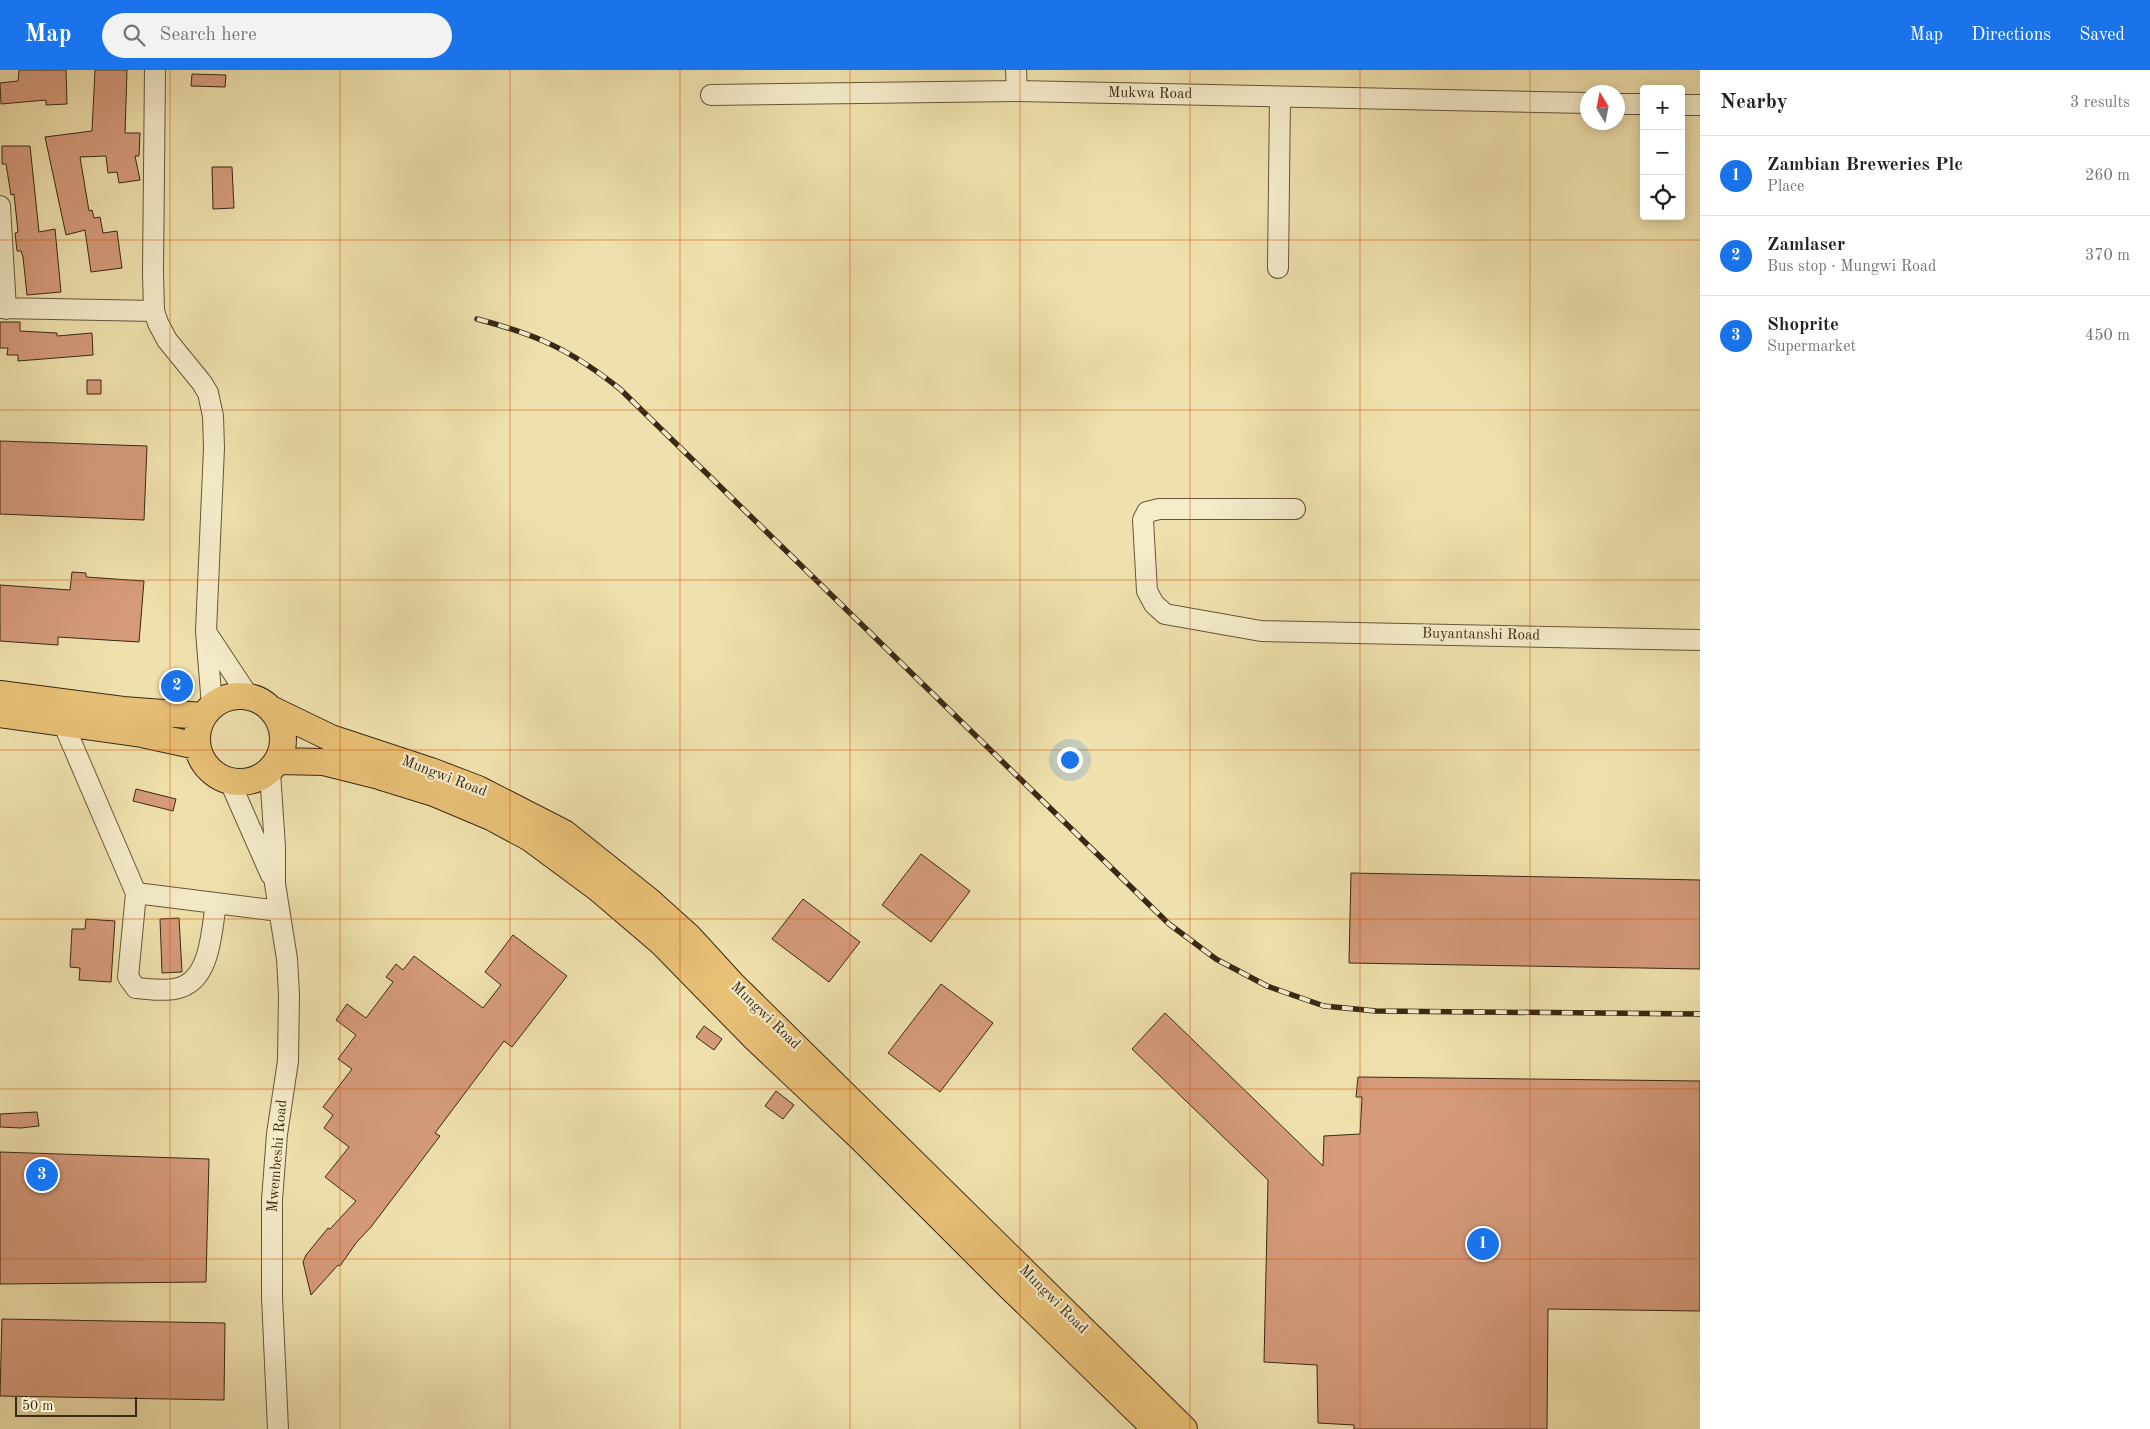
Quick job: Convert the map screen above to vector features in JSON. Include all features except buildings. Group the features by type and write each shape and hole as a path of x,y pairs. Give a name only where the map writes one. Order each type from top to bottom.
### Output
{"main road":[{"path":"0,694 123,710 207,712"},
{"path":"236,696 249,697 258,699 273,710 283,729 283,750 274,766 251,782 230,782 218,777 208,769 201,758 197,746 199,726 207,712 223,700 236,696"},
{"name":"Mungwi Road","path":"273,710 331,738 431,771 478,789 564,833 636,890 688,937 870,1133 1008,1286 1156,1429"},
{"path":"0,714 142,734 197,746"},
{"name":"Mungwi Road","path":"274,766 323,762 379,776 434,793 491,817 530,838 599,889 661,942 754,1037 870,1133 1184,1429"}],"street":[{"path":"155,70 152,273 154,311 167,340 208,393 213,416 214,448 206,631 207,712"},
{"path":"1016,70 1017,91"},
{"name":"Mukwa Road","path":"712,95 1017,91 1580,103"},
{"path":"1278,268 1280,97"},
{"path":"1625,104 1640,104"},
{"path":"1685,105 1700,106"},
{"path":"0,206 3,308 154,311"},
{"name":"Buyantanshi Road","path":"1295,509 1159,509 1147,512 1142,520 1147,591 1154,604 1165,614 1261,631 1700,640"},
{"path":"206,631 249,697"},
{"path":"63,723 136,893 128,977 136,988 167,990 186,986 192,981 206,962 216,903"},
{"path":"274,766 275,884"},
{"path":"230,782 242,805 275,884"},
{"name":"Mwembeshi Road","path":"275,884 287,959 289,995 288,1061 277,1134 272,1200 272,1296 278,1429"},
{"path":"136,893 279,911"}],"railway":[{"path":"477,319 518,331 553,345 586,364 620,389 1169,924 1216,959 1267,986 1324,1006 1376,1011 1700,1014"}],"place":[{"name":"Zamlaser","path":"177,686"},
{"name":"Shoprite","path":"42,1175"},
{"name":"Zambian Breweries Plc","path":"1483,1244"}]}
